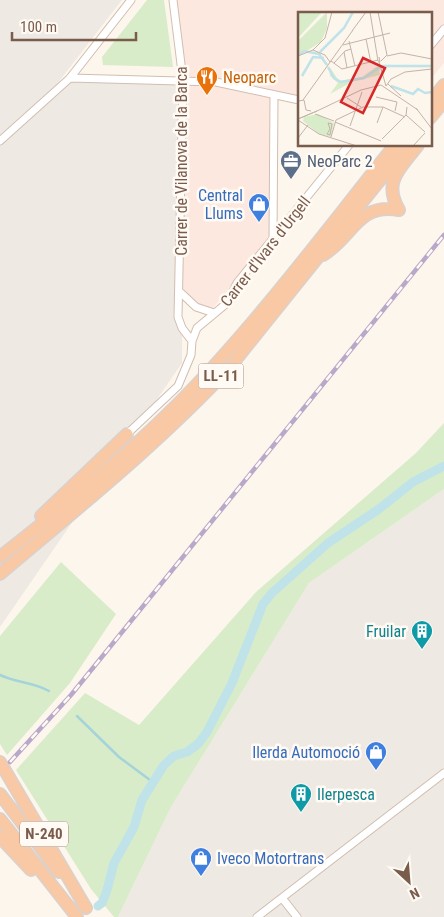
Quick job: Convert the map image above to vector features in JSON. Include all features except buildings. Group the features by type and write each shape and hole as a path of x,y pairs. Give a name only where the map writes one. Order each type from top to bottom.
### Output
{"highway":[{"path":"432,100 444,85"},
{"path":"432,115 444,100"},
{"name":"LL-11","path":"0,556 109,467 179,402 260,312 395,146"},
{"name":"LL-11","path":"0,574 110,482 199,400 229,368 407,146"},
{"path":"316,260 337,246 367,214 381,207 398,210 392,196 391,186 393,179 417,146"},
{"path":"0,556 126,434"},
{"name":"N-240","path":"0,762 90,912"},
{"name":"N-240","path":"0,794 90,912"},
{"name":"N-240","path":"0,820 76,916"},
{"name":"N-240","path":"0,837 76,916"}],"street":[{"path":"0,141 70,78 131,0"},
{"name":"Carrer de Vilanova de la Barca","path":"173,0 183,80 179,323 192,341"},
{"path":"432,44 444,30"},
{"path":"70,78 216,82 298,100"},
{"path":"273,239 274,95"},
{"name":"Carrer d'Ivars d'Urgell","path":"126,434 178,386 191,355 192,341 197,328 227,303 237,283 348,146"},
{"path":"180,292 196,307 214,313"},
{"path":"257,917 444,773"},
{"path":"282,898 297,917"}],"shaded area":[{"path":"0,0 122,0 43,102 70,78 183,80 182,363 0,627"},
{"path":"177,0 444,0 444,63 432,78 432,12 298,12 298,101 274,97 274,232 209,313 180,292 183,80"},
{"path":"444,489 444,917 118,917 171,807 309,583"}],"green space":[{"path":"147,0 164,0 173,67 103,65 102,57"},
{"path":"444,423 444,489 309,583 171,807 118,917 114,917 91,889 16,770 85,693 139,725 256,592 416,453"},
{"path":"61,562 116,614 70,683 7,755 0,744 0,636"}],"waterway":[{"path":"98,906 102,903 107,890 114,863 134,827 142,800 164,765 174,756 187,752 198,744 207,732 232,683 263,604 272,593 328,543 379,509 413,482 444,466"},
{"path":"0,675 49,691"},
{"path":"77,716 119,757 154,783"}],"railway":[{"path":"10,762 71,695 444,235"}],"place":[{"name":"Neoparc","path":"207,96"},
{"name":"NeoParc 2","path":"291,180"},
{"name":"Central Llums","path":"259,223"},
{"name":"Fruilar","path":"422,650"},
{"name":"Ilerda Automoció","path":"376,771"},
{"name":"Ilerpesca","path":"301,813"},
{"name":"Iveco Motortrans","path":"201,877"}]}
